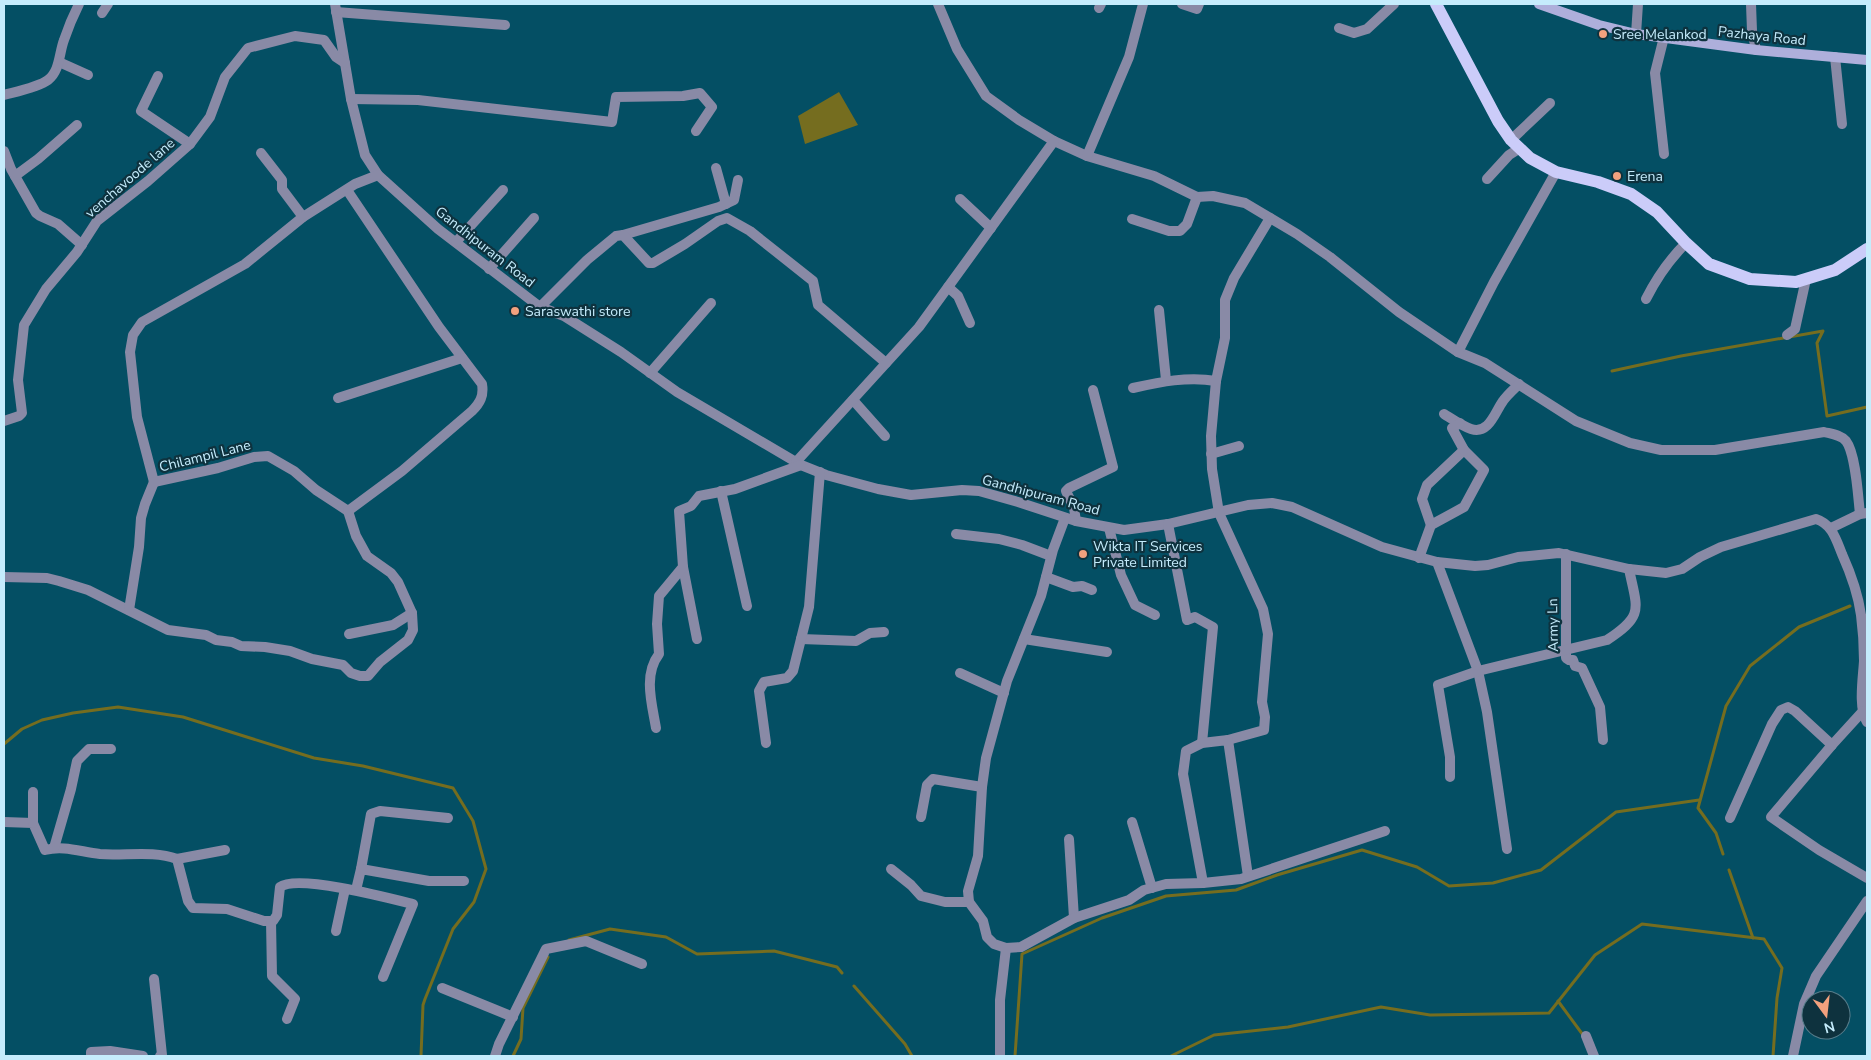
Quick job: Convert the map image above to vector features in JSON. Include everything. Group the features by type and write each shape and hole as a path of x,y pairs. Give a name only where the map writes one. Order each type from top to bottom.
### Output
{"main road":[{"path":"1436,4 1498,121 1515,144 1530,158 1556,172 1598,182 1631,194 1657,212 1709,264 1750,279 1796,282 1835,270 1867,249"}],"street":[{"path":"4,95 48,80 54,73 59,62 63,42 79,4"},
{"path":"938,4 957,49 986,96 1020,120 1054,141 1087,156 1154,176 1197,197 1213,196 1245,203 1330,257 1399,312 1458,352 1484,363 1576,421 1630,443 1661,450 1715,450 1824,432 1837,435 1846,441 1851,452 1864,514 1831,528 1855,584 1861,614 1866,717 1832,745 1770,817 1819,850 1867,878"},
{"path":"1087,156 1129,57 1143,4"},
{"path":"1182,4 1197,8 1199,4"},
{"path":"1339,28 1354,33 1367,29 1394,4"},
{"name":"Pazhaya Road","path":"1539,4 1599,25 1636,34 1756,50 1867,60"},
{"path":"1636,34 1638,4"},
{"path":"1751,4 1752,31 1756,50"},
{"path":"336,8 505,25"},
{"name":"Gandhipuram Road","path":"336,8 351,100 365,155 378,175 489,269 540,307 564,316 677,392 799,464 820,472 878,489 911,495 962,490 979,491 1076,521 1124,530 1168,524 1256,504 1272,503 1292,507 1382,547 1437,562 1476,566 1488,565 1518,556 1559,552 1629,569 1666,573 1682,569 1700,557 1722,547 1816,519 1831,528"},
{"name":"venchavoode lane","path":"4,421 20,416 22,412 18,380 24,325 46,289 82,245 97,221 148,181 190,144 210,116 225,77 248,48 295,36 324,40 336,57 345,63"},
{"path":"1664,37 1655,73 1664,154"},
{"path":"1835,57 1842,124"},
{"path":"59,62 88,74"},
{"path":"158,76 141,111 190,144"},
{"path":"351,100 418,100 612,122 616,97 683,96 700,93 712,107 696,131"},
{"path":"1487,180 1550,103"},
{"path":"15,176 77,125"},
{"path":"697,639 683,567 679,511 691,506 700,496 752,483 799,464 853,400 919,327 1054,141"},
{"path":"4,151 15,176 38,215 58,224 82,245"},
{"path":"261,153 282,180 282,189 303,217"},
{"path":"716,168 722,206 722,220"},
{"path":"1458,352 1494,282 1556,172"},
{"name":"Chilampil Lane","path":"348,511 316,490 294,471 268,456 254,457 218,468 154,482 137,416 130,352 133,335 142,322 246,264 303,217 347,190 378,175"},
{"path":"540,307 555,290 610,240 722,206 734,200 738,180"},
{"path":"4,577 47,578 59,581 88,590 168,630 206,635 216,640 232,642 241,646 290,651 312,659 343,665 351,673 360,676 368,676 380,662 408,640 413,630 412,613 398,582 392,573 366,556 356,536 348,511 402,471 472,411 479,403 483,391 482,384 439,327 347,190"},
{"path":"456,242 503,190"},
{"path":"1132,219 1169,231 1180,231 1187,224 1197,197"},
{"path":"960,199 992,228"},
{"path":"489,269 534,218"},
{"path":"622,235 649,263 653,263 727,218 750,231 801,270 813,281 818,305 886,363"},
{"path":"1203,883 1183,774 1186,751 1202,743 1228,740 1264,730 1265,717 1262,702 1268,634 1262,609 1219,512 1211,432 1214,418 1216,380 1225,338 1225,300 1234,278 1270,218"},
{"path":"1646,299 1658,276 1670,259 1686,243"},
{"path":"1787,335 1795,329 1806,279"},
{"path":"948,287 958,296 970,324"},
{"path":"650,373 711,303"},
{"path":"1159,310 1166,380"},
{"path":"338,398 462,358"},
{"path":"1133,388 1166,380 1216,380"},
{"path":"1444,414 1471,429 1484,428 1490,422 1503,400 1519,384"},
{"path":"1076,521 1074,508 1066,491 1068,488 1113,467 1093,390"},
{"path":"853,400 885,436"},
{"path":"1431,525 1464,507 1484,470 1464,450 1452,428 1460,423"},
{"path":"1212,454 1239,446"},
{"path":"1419,558 1431,525 1422,499 1427,484 1464,450"},
{"path":"766,743 759,692 764,682 787,678 793,671 809,607 820,472"},
{"path":"129,610 141,518 144,504 154,482"},
{"path":"721,491 747,606"},
{"path":"1065,518 1051,556 1032,621 1004,693 986,758 982,786 978,856 968,891 969,902 983,921 987,937 994,944 1006,948 1021,947 1074,918 1129,900 1144,890 1166,884 1241,879 1384,831"},
{"path":"1168,524 1187,620 1195,617 1212,627 1202,743"},
{"path":"1109,528 1121,575 1135,604 1155,614"},
{"path":"956,534 1000,539 1051,556"},
{"name":"Army Ln","path":"1566,554 1566,658 1573,660 1575,666 1582,668 1600,707 1603,740"},
{"path":"1437,562 1478,672 1487,712 1507,849"},
{"path":"656,728 649,689 652,663 659,654 657,624 659,596 683,567"},
{"path":"1450,777 1450,757 1438,684 1478,672 1607,640 1632,621 1637,609 1629,569"},
{"path":"1046,577 1072,587 1082,586 1092,590"},
{"path":"349,634 393,625 412,613"},
{"path":"801,639 856,640 870,632 884,632"},
{"path":"1024,639 1108,652"},
{"path":"960,673 1004,693"},
{"path":"1730,818 1772,724 1781,710 1788,707 1795,711 1832,745"},
{"path":"1228,740 1248,876"},
{"path":"54,848 71,789 77,760 89,749 111,749"},
{"path":"921,817 927,784 933,778 982,786"},
{"path":"33,792 33,823 45,850 70,848 99,854 166,855 177,859 225,850"},
{"path":"336,931 350,890 361,870 371,814 380,811 448,818"},
{"path":"5,822 33,823"},
{"path":"1132,822 1152,888"},
{"path":"1069,839 1074,918"},
{"path":"177,859 188,901 193,908 227,909 264,921 271,921 277,915 280,887 285,883 350,890 413,904 383,977"},
{"path":"891,869 921,896 945,902 969,902"},
{"path":"361,870 429,881 464,881"},
{"path":"1793,1056 1804,1004 1816,976 1867,901"},
{"path":"271,921 272,976 295,999 288,1019"},
{"path":"495,1056 499,1044 546,949 586,941 642,964"},
{"path":"1000,1056 1000,1000 1006,948"},
{"path":"154,979 162,1055 160,1056"},
{"path":"442,988 513,1017"},
{"path":"1586,1036 1594,1056"},
{"path":"91,1056 91,1052 143,1056"}],"shaded area":[{"path":"839,92 858,125 805,144 798,116"}],"waterway":[{"path":"1612,371 1681,356 1823,331 1817,343 1827,416 1867,407"},
{"path":"1723,854 1716,833 1698,808 1726,706 1750,666 1799,627 1850,606"},
{"path":"4,744 22,729 42,720 73,713 118,707 183,717 314,758 363,766 453,788 473,821 486,869 474,902 453,929 425,999 423,1005 421,1056"},
{"path":"1015,1056 1022,954 1102,918 1166,896 1236,890 1277,875 1362,850 1417,867 1449,886 1493,883 1541,870 1616,812 1699,800"},
{"path":"1729,870 1753,938"},
{"path":"1171,1056 1214,1035 1288,1027 1381,1007 1430,1015 1549,1013 1595,955 1642,924 1764,939 1782,968 1777,998 1773,1056"},
{"path":"569,940 610,929 666,937 697,954 774,951 837,967 842,973"},
{"path":"513,1056 521,1039 523,1008 548,957"},
{"path":"854,986 905,1044 912,1056"},
{"path":"1558,1001 1583,1035"}],"place":[{"name":"Sree Melankod","path":"1603,34"},
{"name":"Erena","path":"1617,176"},
{"name":"Saraswathi store","path":"515,311"},
{"name":"Wikta IT Services Private Limited","path":"1083,554"}]}
